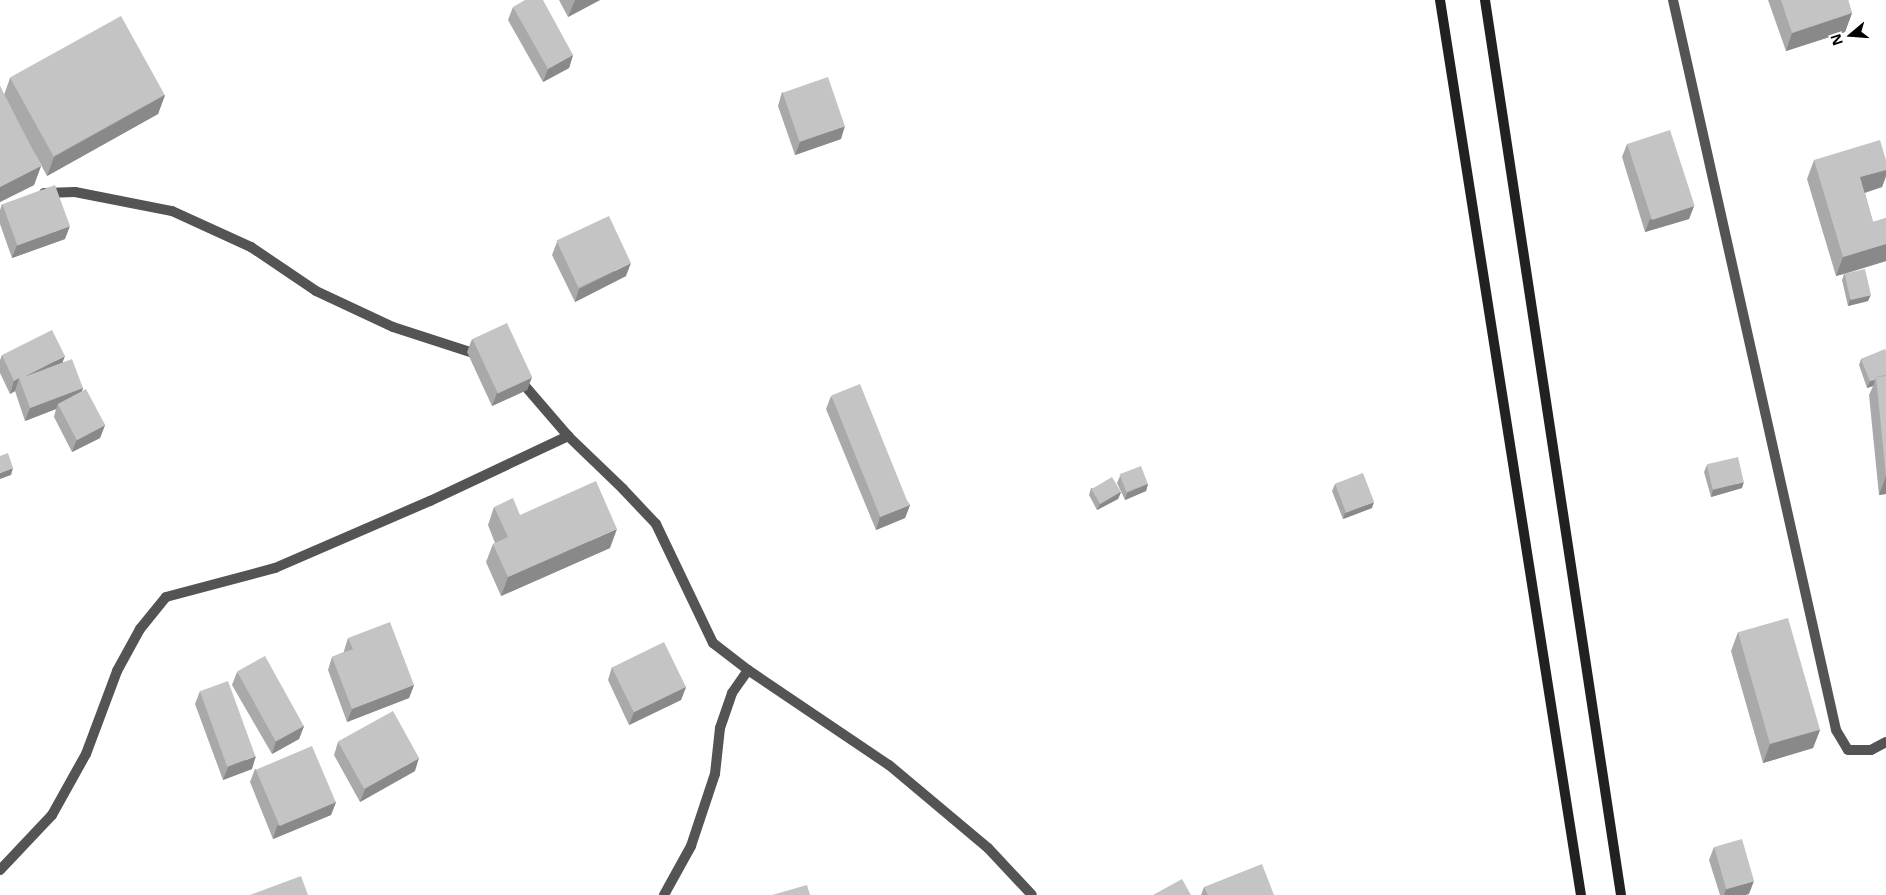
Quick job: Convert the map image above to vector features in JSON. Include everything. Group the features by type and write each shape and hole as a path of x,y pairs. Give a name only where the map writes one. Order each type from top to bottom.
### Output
{"main road":[{"path":"1440,0 1581,895"},
{"path":"1485,0 1621,895"}],"street":[{"path":"1673,0 1836,730 1848,750 1871,750 1886,742"},
{"path":"34,194 75,192 172,211 251,248 316,291 367,315 393,327 488,358"},
{"path":"511,373 568,436 623,488 656,524 714,643 748,670 889,764 988,848 1032,895"},
{"path":"0,870 52,815 86,754 117,671 140,628 166,597 275,568 430,501 568,436"},
{"path":"664,895 691,846 715,774 720,728 732,693 748,670"}],"building":[{"path":"525,0 543,0 573,55 548,69 513,7"},
{"path":"1781,0 1848,0 1852,13 1792,33"},
{"path":"121,16 165,95 54,156 10,78"},
{"path":"828,77 845,126 800,142 783,93"},
{"path":"0,86 41,166 0,187"},
{"path":"1670,130 1695,206 1652,220 1627,144"},
{"path":"1880,140 1886,160 1886,170 1860,177 1873,222 1886,218 1886,244 1843,257 1814,160"},
{"path":"55,185 70,226 17,245 2,204"},
{"path":"609,216 631,263 578,288 556,241"},
{"path":"1865,269 1871,295 1851,300 1845,274"},
{"path":"507,323 532,377 498,393 473,339"},
{"path":"52,330 65,356 24,377 72,359 83,388 30,408 19,378 14,381 2,355"},
{"path":"1885,349 1886,375 1876,377 1875,380 1870,381 1861,359"},
{"path":"1886,376 1886,476 1876,377"},
{"path":"860,384 909,505 880,517 831,396"},
{"path":"86,389 105,425 77,440 58,404"},
{"path":"8,453 13,468 0,473 0,456"},
{"path":"1738,457 1744,482 1713,490 1707,464"},
{"path":"1141,466 1148,484 1126,492 1120,474"},
{"path":"1363,473 1374,502 1346,513 1335,484"},
{"path":"1112,477 1121,492 1100,504 1091,489"},
{"path":"596,481 617,529 508,577 493,544 508,537 494,507 513,498 520,515"},
{"path":"1788,618 1820,730 1770,744 1738,632"},
{"path":"390,622 414,685 352,709 332,657 353,649 348,638"},
{"path":"664,642 686,687 634,712 612,667"},
{"path":"265,656 304,726 276,741 237,672"},
{"path":"228,681 255,756 227,766 200,691"},
{"path":"393,711 419,758 364,789 338,742"},
{"path":"312,746 336,802 280,826 256,770"},
{"path":"1742,839 1754,881 1726,889 1714,847"},
{"path":"1262,864 1274,895 1208,895 1204,887"},
{"path":"301,876 308,895 250,895"},
{"path":"1182,879 1191,895 1153,895"},
{"path":"807,885 810,895 772,895"}]}
